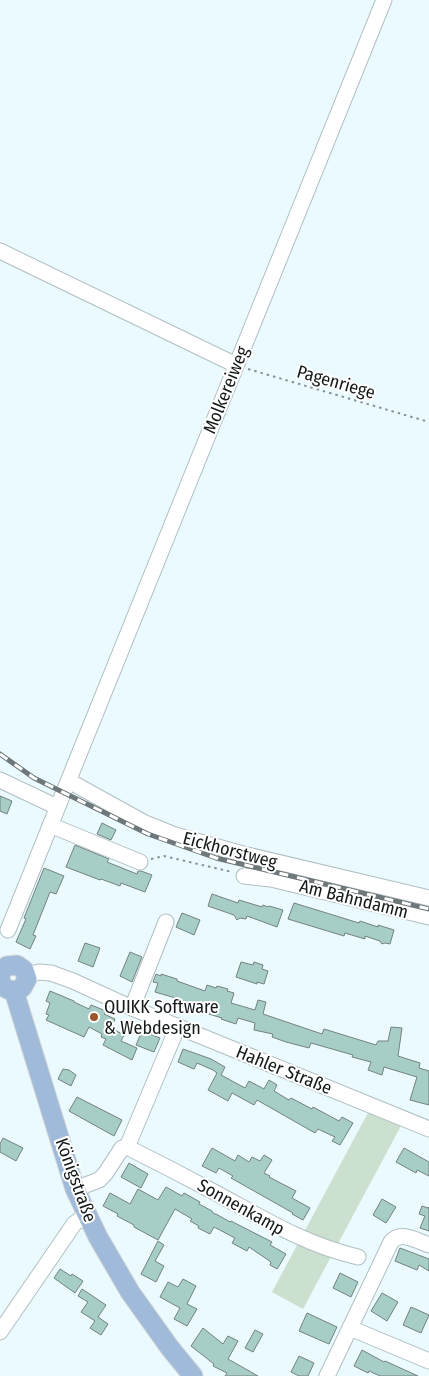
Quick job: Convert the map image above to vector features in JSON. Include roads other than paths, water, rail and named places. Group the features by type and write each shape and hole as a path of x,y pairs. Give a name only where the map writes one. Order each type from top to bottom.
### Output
{"main road":[{"path":"17,965 21,967 26,975 25,984 18,990 14,991 2,985 1,969 17,965"},
{"name":"Königstraße","path":"14,991 75,1190 98,1237 130,1292 192,1376"}],"street":[{"name":"Molkereiweg","path":"69,781 72,768 384,0"},
{"path":"0,251 236,365"},
{"path":"0,780 57,807"},
{"path":"8,930 69,781"},
{"name":"Eickhorstweg","path":"69,781 145,823 175,835 243,854 429,898"},
{"path":"50,825 140,862"},
{"name":"Am Bahndamm","path":"244,876 271,879 429,918"},
{"path":"132,1008 166,922"},
{"name":"Hahler Straße","path":"26,975 38,972 51,973 73,981 132,1008 429,1129"},
{"path":"75,1190 99,1180 122,1148 127,1147 178,1026"},
{"name":"Sonnenkamp","path":"127,1147 292,1235 339,1253 358,1257"},
{"path":"0,1332 74,1224 87,1214"},
{"path":"327,1376 391,1242 396,1236 402,1235 429,1246"},
{"path":"350,1328 429,1362"}],"railway":[{"path":"0,754 34,778 148,834 216,858 429,909"}],"place":[{"name":"QUIKK Software & Webdesign","path":"94,1017"}]}
